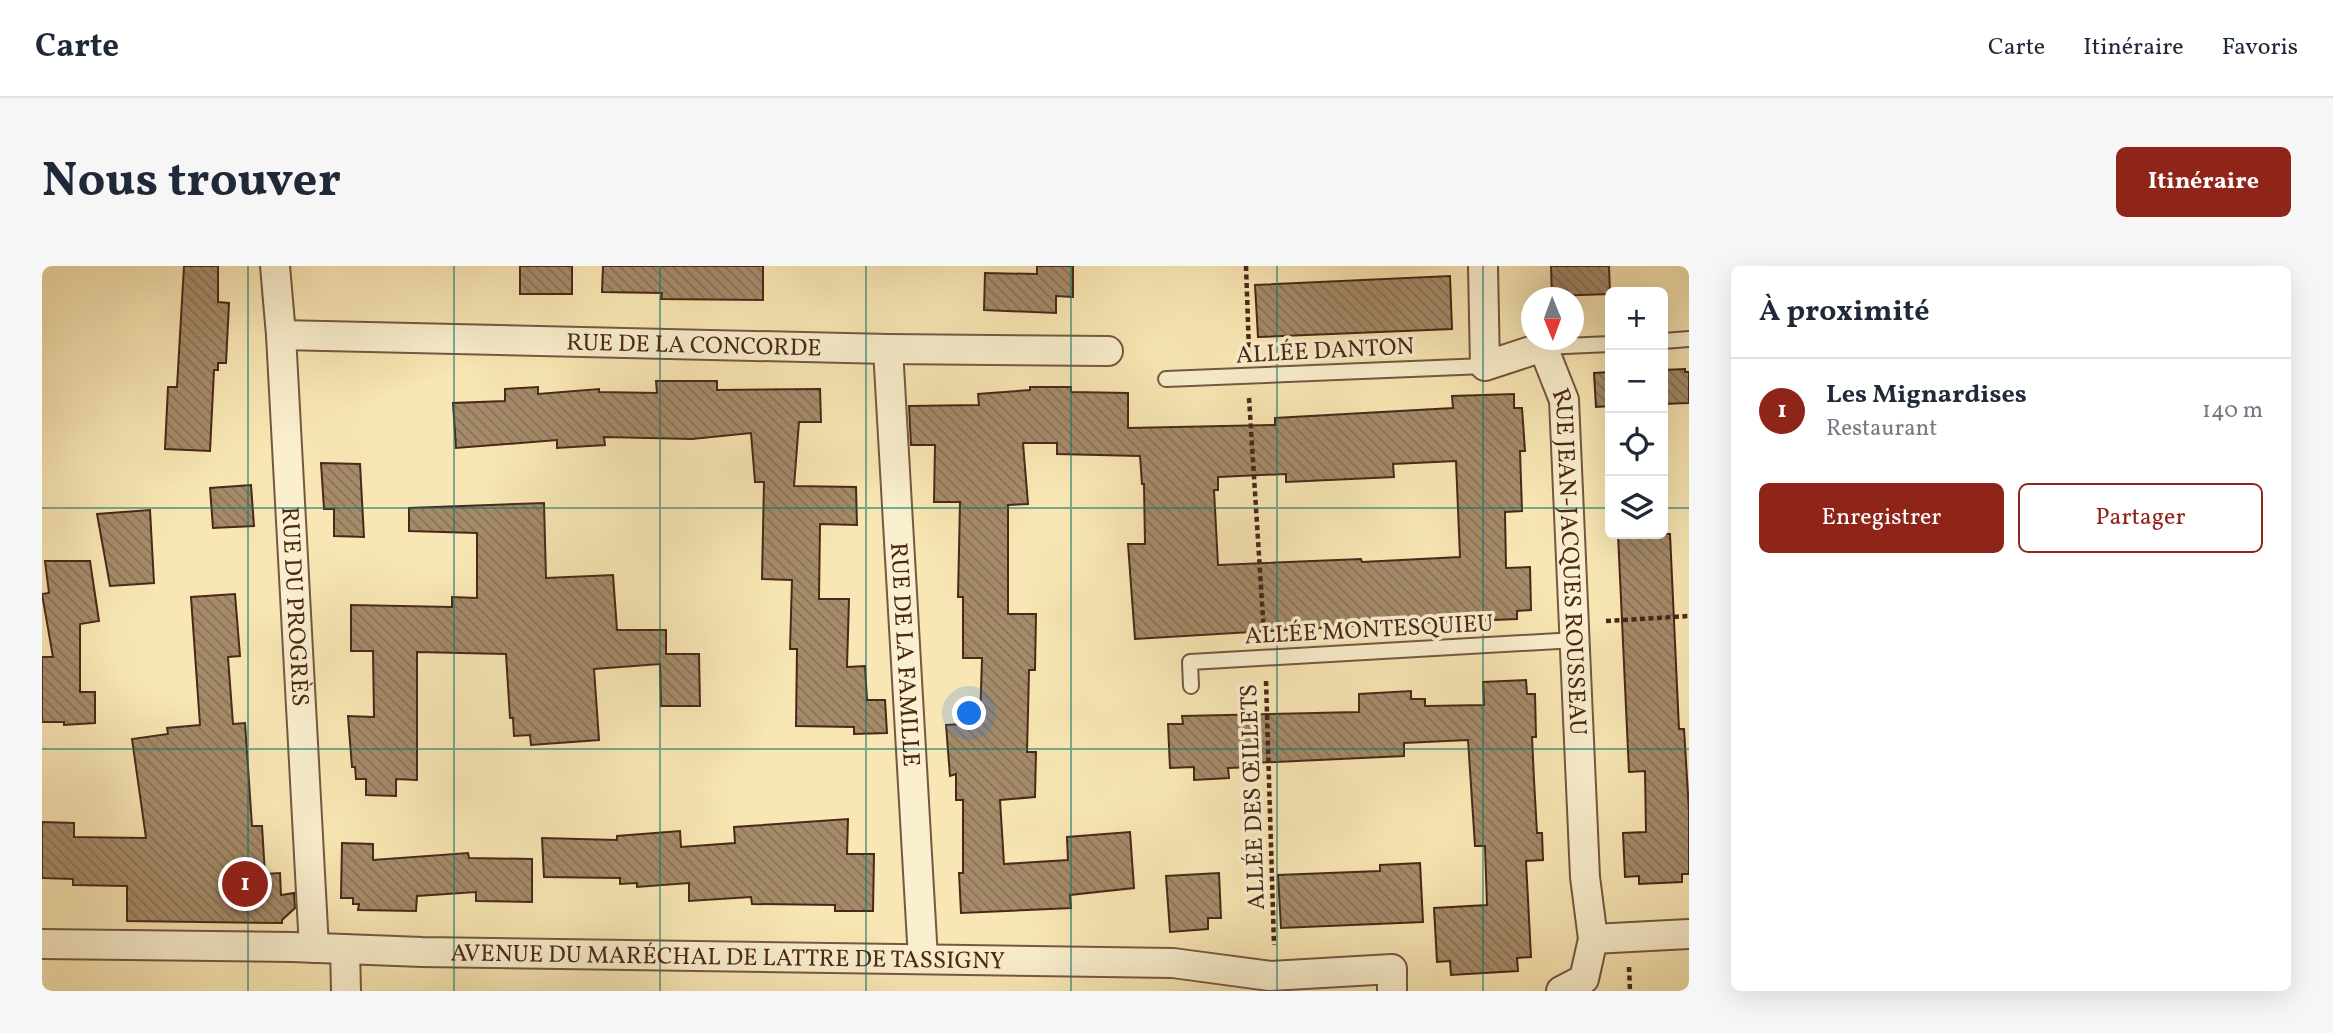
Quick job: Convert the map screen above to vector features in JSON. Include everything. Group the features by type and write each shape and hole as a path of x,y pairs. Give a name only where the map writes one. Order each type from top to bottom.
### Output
{"street":[{"name":"RUE DU PROGRÈS","path":"275,266 314,948"},
{"path":"1483,266 1485,366 1537,350"},
{"name":"RUE DE LA CONCORDE","path":"281,335 888,349 1108,351"},
{"name":"RUE DE LA FAMILLE","path":"888,349 923,959"},
{"name":"RUE JEAN-JACQUES ROUSSEAU","path":"1544,350 1564,400 1586,877 1592,939"},
{"path":"1561,991 1584,979 1592,939 1689,934"},
{"name":"AVENUE DU MARÉCHAL DE LATTRE DE TASSIGNY","path":"42,944 1172,963 1269,976 1392,969 1392,991"},
{"path":"345,949 346,991"}],"lane":[{"path":"1668,341 1689,339"},
{"path":"1584,346 1605,344"},
{"name":"ALLÉE DANTON","path":"1166,379 1485,366"},
{"name":"ALLÉE MONTESQUIEU","path":"1191,686 1190,662 1265,659 1575,632"}],"path":[{"name":"ALLÉE DES ŒILLETS","path":"1245,266 1265,659 1274,957 1269,976"},
{"path":"1575,632 1689,616"}],"building":[{"path":"184,266 218,266 218,302 229,303 226,363 218,363 218,370 214,370 210,451 165,449 168,387 177,387"},
{"path":"520,266 572,266 572,294 520,294"},
{"path":"603,266 763,266 763,300 661,299 662,293 602,292"},
{"path":"1037,266 1073,266 1073,297 1056,296 1056,313 984,310 985,273 1037,274"},
{"path":"1551,266 1609,266 1610,287 1605,287 1605,294 1584,295 1584,287 1552,287"},
{"path":"1450,276 1452,329 1258,337 1255,285"},
{"path":"1685,369 1685,372 1689,372 1689,403 1668,404 1668,370"},
{"path":"1605,372 1605,406 1596,407 1594,373"},
{"path":"656,381 717,381 717,390 820,389 821,422 799,422 794,486 856,487 857,525 820,524 819,599 849,599 847,667 865,666 867,700 885,700 887,733 854,734 854,727 796,726 797,649 790,649 792,580 762,579 764,482 755,482 751,433 692,439 604,437 605,445 557,448 557,440 456,448 453,403 505,401 505,389 538,387 538,394 599,389 599,392 657,393"},
{"path":"1030,387 1071,387 1071,392 1128,393 1128,428 1275,425 1275,418 1453,408 1452,396 1514,394 1514,408 1522,408 1525,451 1520,451 1522,511 1505,512 1506,568 1530,567 1531,610 1517,611 1517,619 1135,639 1128,544 1145,544 1144,484 1140,456 1057,454 1057,443 1023,443 1028,504 1008,505 1008,614 1036,614 1035,670 1029,670 1027,752 1036,752 1035,797 1000,800 1004,864 1068,860 1067,837 1130,832 1134,888 1070,895 1071,908 961,913 959,873 963,873 963,800 956,800 956,774 950,776 946,725 980,723 982,658 963,658 963,597 958,597 960,502 934,502 935,445 911,445 909,406 979,405 978,394 1030,390","holes":["1456,461 1460,557 1218,565 1214,490 1218,490 1218,477 1286,474 1286,482 1394,477 1393,464"]},
{"path":"321,463 360,464 364,537 334,536 334,509 324,509"},
{"path":"251,485 254,526 213,528 210,488"},
{"path":"544,503 546,578 613,575 617,630 666,630 666,654 699,654 700,706 661,706 660,664 594,669 599,740 531,745 530,735 514,736 513,718 510,718 506,654 417,652 417,780 396,779 396,796 366,795 366,779 356,779 355,767 352,767 348,716 374,717 373,651 351,651 351,605 452,607 452,597 477,598 477,533 409,531 409,508"},
{"path":"150,510 154,583 110,586 97,514"},
{"path":"1670,534 1679,729 1684,729 1689,810 1689,874 1682,874 1682,882 1639,884 1639,876 1625,877 1623,833 1646,832 1645,771 1629,772 1618,539 1668,539"},
{"path":"45,561 90,561 99,621 80,624 80,692 95,692 95,723 64,725 64,722 42,722 42,657 53,657 42,594 49,593"},
{"path":"235,594 240,656 228,657 233,724 245,723 252,826 262,826 265,874 280,873 281,895 294,893 295,908 282,923 127,921 127,886 73,885 73,879 42,878 42,822 74,823 74,837 146,838 132,739 168,734 167,728 200,725 191,597"},
{"path":"1526,680 1527,694 1535,694 1536,737 1532,737 1534,780 1537,833 1542,833 1543,860 1526,861 1531,957 1517,958 1518,971 1451,975 1450,961 1437,962 1434,908 1487,905 1485,846 1475,846 1468,740 1404,743 1404,756 1252,763 1252,767 1228,768 1229,778 1194,780 1194,767 1170,768 1168,724 1183,724 1182,716 1359,712 1359,694 1411,691 1411,699 1425,699 1425,706 1484,705 1483,682"},
{"path":"848,819 847,854 874,854 873,911 835,911 835,905 752,904 751,897 689,901 689,883 637,887 637,883 620,884 620,878 544,877 542,838 617,840 617,836 680,831 681,847 735,843 734,827"},
{"path":"342,843 373,844 373,860 468,853 469,858 532,859 532,902 476,901 476,892 417,896 416,911 358,910 359,904 353,904 353,898 341,898"},
{"path":"1420,863 1423,922 1281,928 1278,875 1380,871 1380,865"},
{"path":"1219,873 1221,918 1208,918 1208,929 1170,932 1166,876"}],"place":[{"name":"Les Mignardises","path":"245,884"}]}
